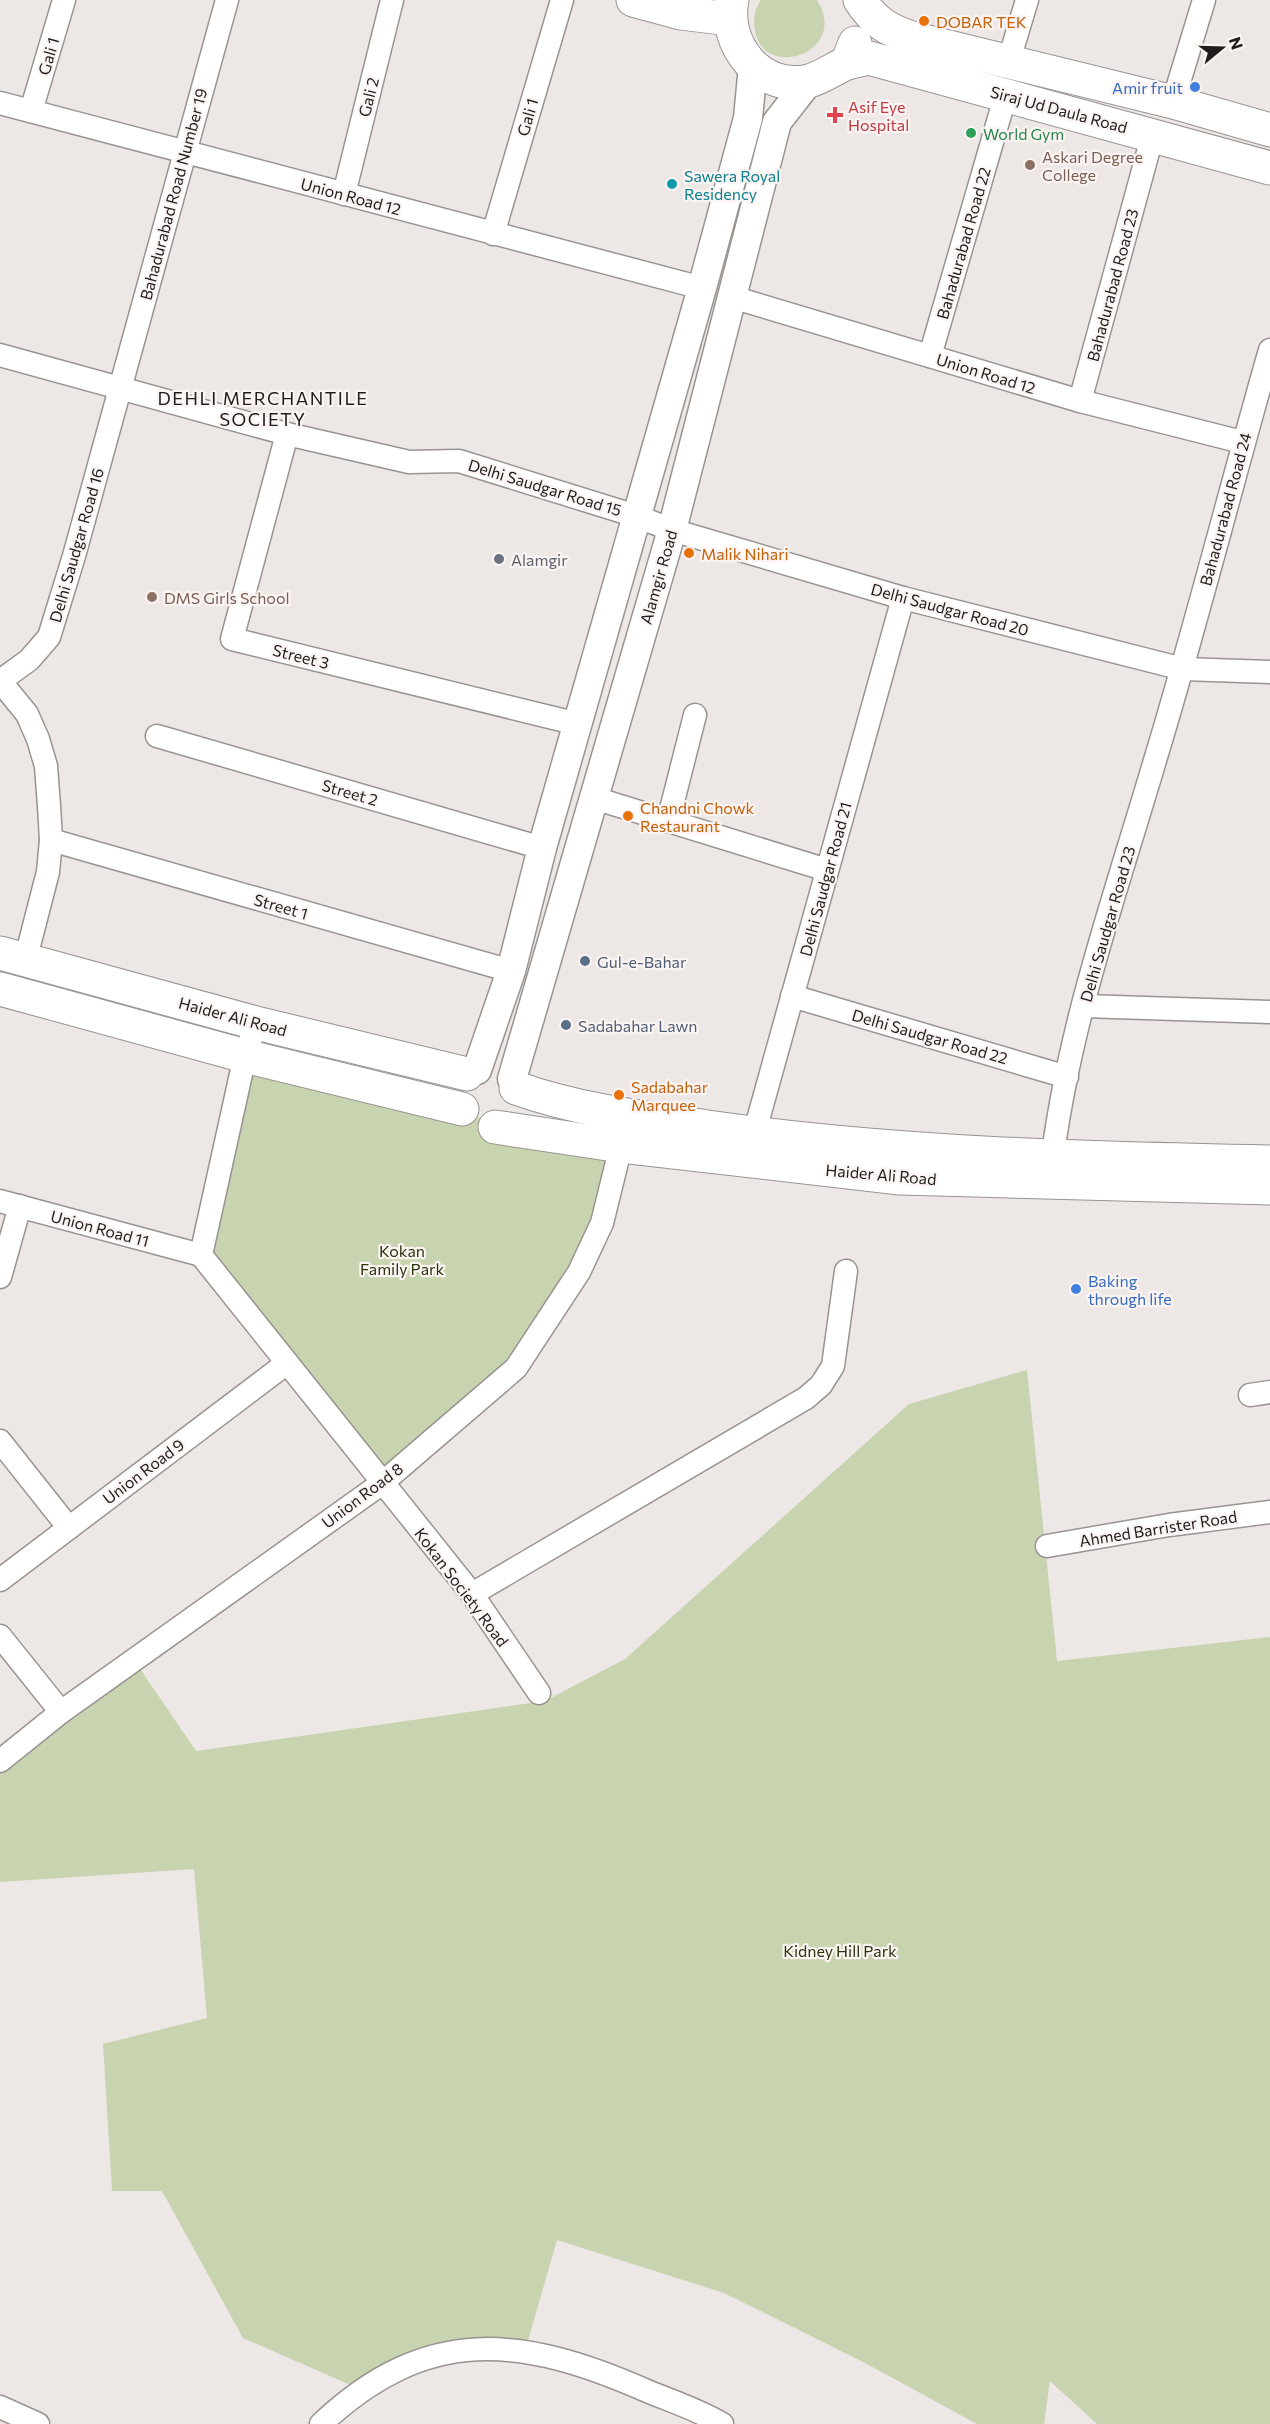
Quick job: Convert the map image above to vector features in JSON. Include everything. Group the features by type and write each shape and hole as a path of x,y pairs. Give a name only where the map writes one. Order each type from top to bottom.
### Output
{"main road":[{"path":"633,0 681,13 731,10 733,37 741,53 753,66 770,77 789,82 809,81"},
{"path":"847,63 860,26 859,0"},
{"name":"Siraj Ud Daula Road","path":"859,0 871,17 890,31 1173,102 1256,127"},
{"name":"Siraj Ud Daula Road","path":"809,81 847,63 869,58 1153,134 1270,168"},
{"path":"1234,158 1256,127"},
{"name":"Haider Ali Road","path":"12,957 256,1023 472,1072"},
{"path":"0,989 244,1056 462,1109"},
{"name":"Haider Ali Road","path":"514,1084 552,1101 751,1147 900,1178 1270,1162"},
{"name":"Haider Ali Road","path":"495,1126 621,1146 751,1147"},
{"name":"Haider Ali Road","path":"1051,1170 1270,1188"}],"street":[{"name":"Gali 1","path":"31,111 64,0"},
{"name":"Bahadurabad Road Number 19","path":"120,389 227,0"},
{"name":"Gali 2","path":"344,194 393,0"},
{"name":"Gali 1","path":"493,234 562,0"},
{"path":"1009,60 1027,0"},
{"path":"1173,102 1204,0"},
{"path":"472,1072 494,1068 514,1084 518,1098 514,1113 507,1121 495,1126 475,1124 462,1109 460,1089 472,1072 511,971 542,848 702,288 748,118 753,66"},
{"name":"Alamgir Road","path":"514,1084 672,530 777,122 809,81"},
{"name":"Bahadurabad Road 22","path":"930,356 1006,94"},
{"name":"Union Road 12","path":"0,103 702,288"},
{"name":"Bahadurabad Road 23","path":"1080,401 1153,134"},
{"name":"Union Road 12","path":"732,297 1080,401 1242,442"},
{"name":"Bahadurabad Road 24","path":"1183,669 1242,442 1264,395 1270,350"},
{"name":"Delhi Saudgar Road 15","path":"0,356 287,434 409,462 459,460 636,516"},
{"name":"Delhi Saudgar Road 16","path":"0,681 29,660 49,637 120,389"},
{"name":"Street 3","path":"287,434 232,639 578,724"},
{"name":"Delhi Saudgar Road 20","path":"636,516 672,530 903,598 1183,669 1270,672"},
{"name":"Delhi Saudgar Road 21","path":"751,1147 903,598"},
{"name":"Delhi Saudgar Road 23","path":"1051,1170 1067,1077 1083,1006 1183,669"},
{"path":"0,681 27,714 38,739 45,766 51,840 42,903 12,957"},
{"path":"668,821 695,716"},
{"name":"Street 2","path":"157,736 542,848"},
{"path":"594,798 827,870"},
{"name":"Street 1","path":"51,840 511,971"},
{"name":"Delhi Saudgar Road 22","path":"792,996 1067,1077"},
{"path":"1083,1006 1270,1012"},
{"path":"201,1255 244,1056 256,1023"},
{"name":"Union Road 8","path":"0,1761 62,1712 381,1484 516,1368 583,1262 602,1223 621,1146"},
{"path":"0,1277 10,1204"},
{"name":"Union Road 11","path":"10,1204 201,1255"},
{"name":"Kokan Society Road","path":"201,1255 381,1484 472,1594 539,1693"},
{"path":"472,1594 806,1398 821,1385 832,1366 846,1271"},
{"name":"Union Road 9","path":"0,1580 287,1363"},
{"path":"0,1441 69,1528"},
{"name":"Ahmed Barrister Road","path":"1047,1546 1169,1525 1270,1512"},
{"path":"0,1636 62,1712"},
{"path":"321,2424 347,2400 396,2371 428,2356 482,2348 525,2351 573,2361 680,2415 722,2424"},
{"path":"0,2407 38,2424"}],"green space":[{"path":"761,0 817,0 824,19 822,34 814,46 802,54 787,57 773,55 762,46 755,31 754,22 755,11"},
{"name":"Kokan Family Park","path":"245,1056 538,1133 621,1146 602,1223 516,1368 381,1484 201,1255"},
{"name":"Kidney Hill Park","path":"1027,1370 1057,1661 1270,1637 1270,2424 1097,2424 1050,2381 1044,2424 977,2424 865,2363 724,2293 557,2240 525,2351 428,2357 362,2390 243,2338 162,2191 112,2191 103,2044 207,2018 194,1869 0,1882 0,1761 134,1660 196,1751 545,1701 625,1659 909,1404"}],"place":[{"name":"DOBAR TEK","path":"924,21"},
{"name":"Amir fruit","path":"1195,87"},
{"name":"Asif Eye Hospital","path":"835,115"},
{"name":"World Gym","path":"971,133"},
{"name":"Askari Degree College","path":"1030,165"},
{"name":"Sawera Royal Residency","path":"672,184"},
{"name":"Malik Nihari","path":"689,553"},
{"name":"Alamgir","path":"499,559"},
{"name":"DMS Girls School","path":"152,597"},
{"name":"Chandni Chowk Restaurant","path":"628,816"},
{"name":"Gul-e-Bahar","path":"585,961"},
{"name":"Sadabahar Lawn","path":"566,1025"},
{"name":"Sadabahar Marquee","path":"619,1095"},
{"name":"Baking through life","path":"1076,1289"}],"district":[{"name":"DEHLI MERCHANTILE SOCIETY","path":"263,408"}]}
